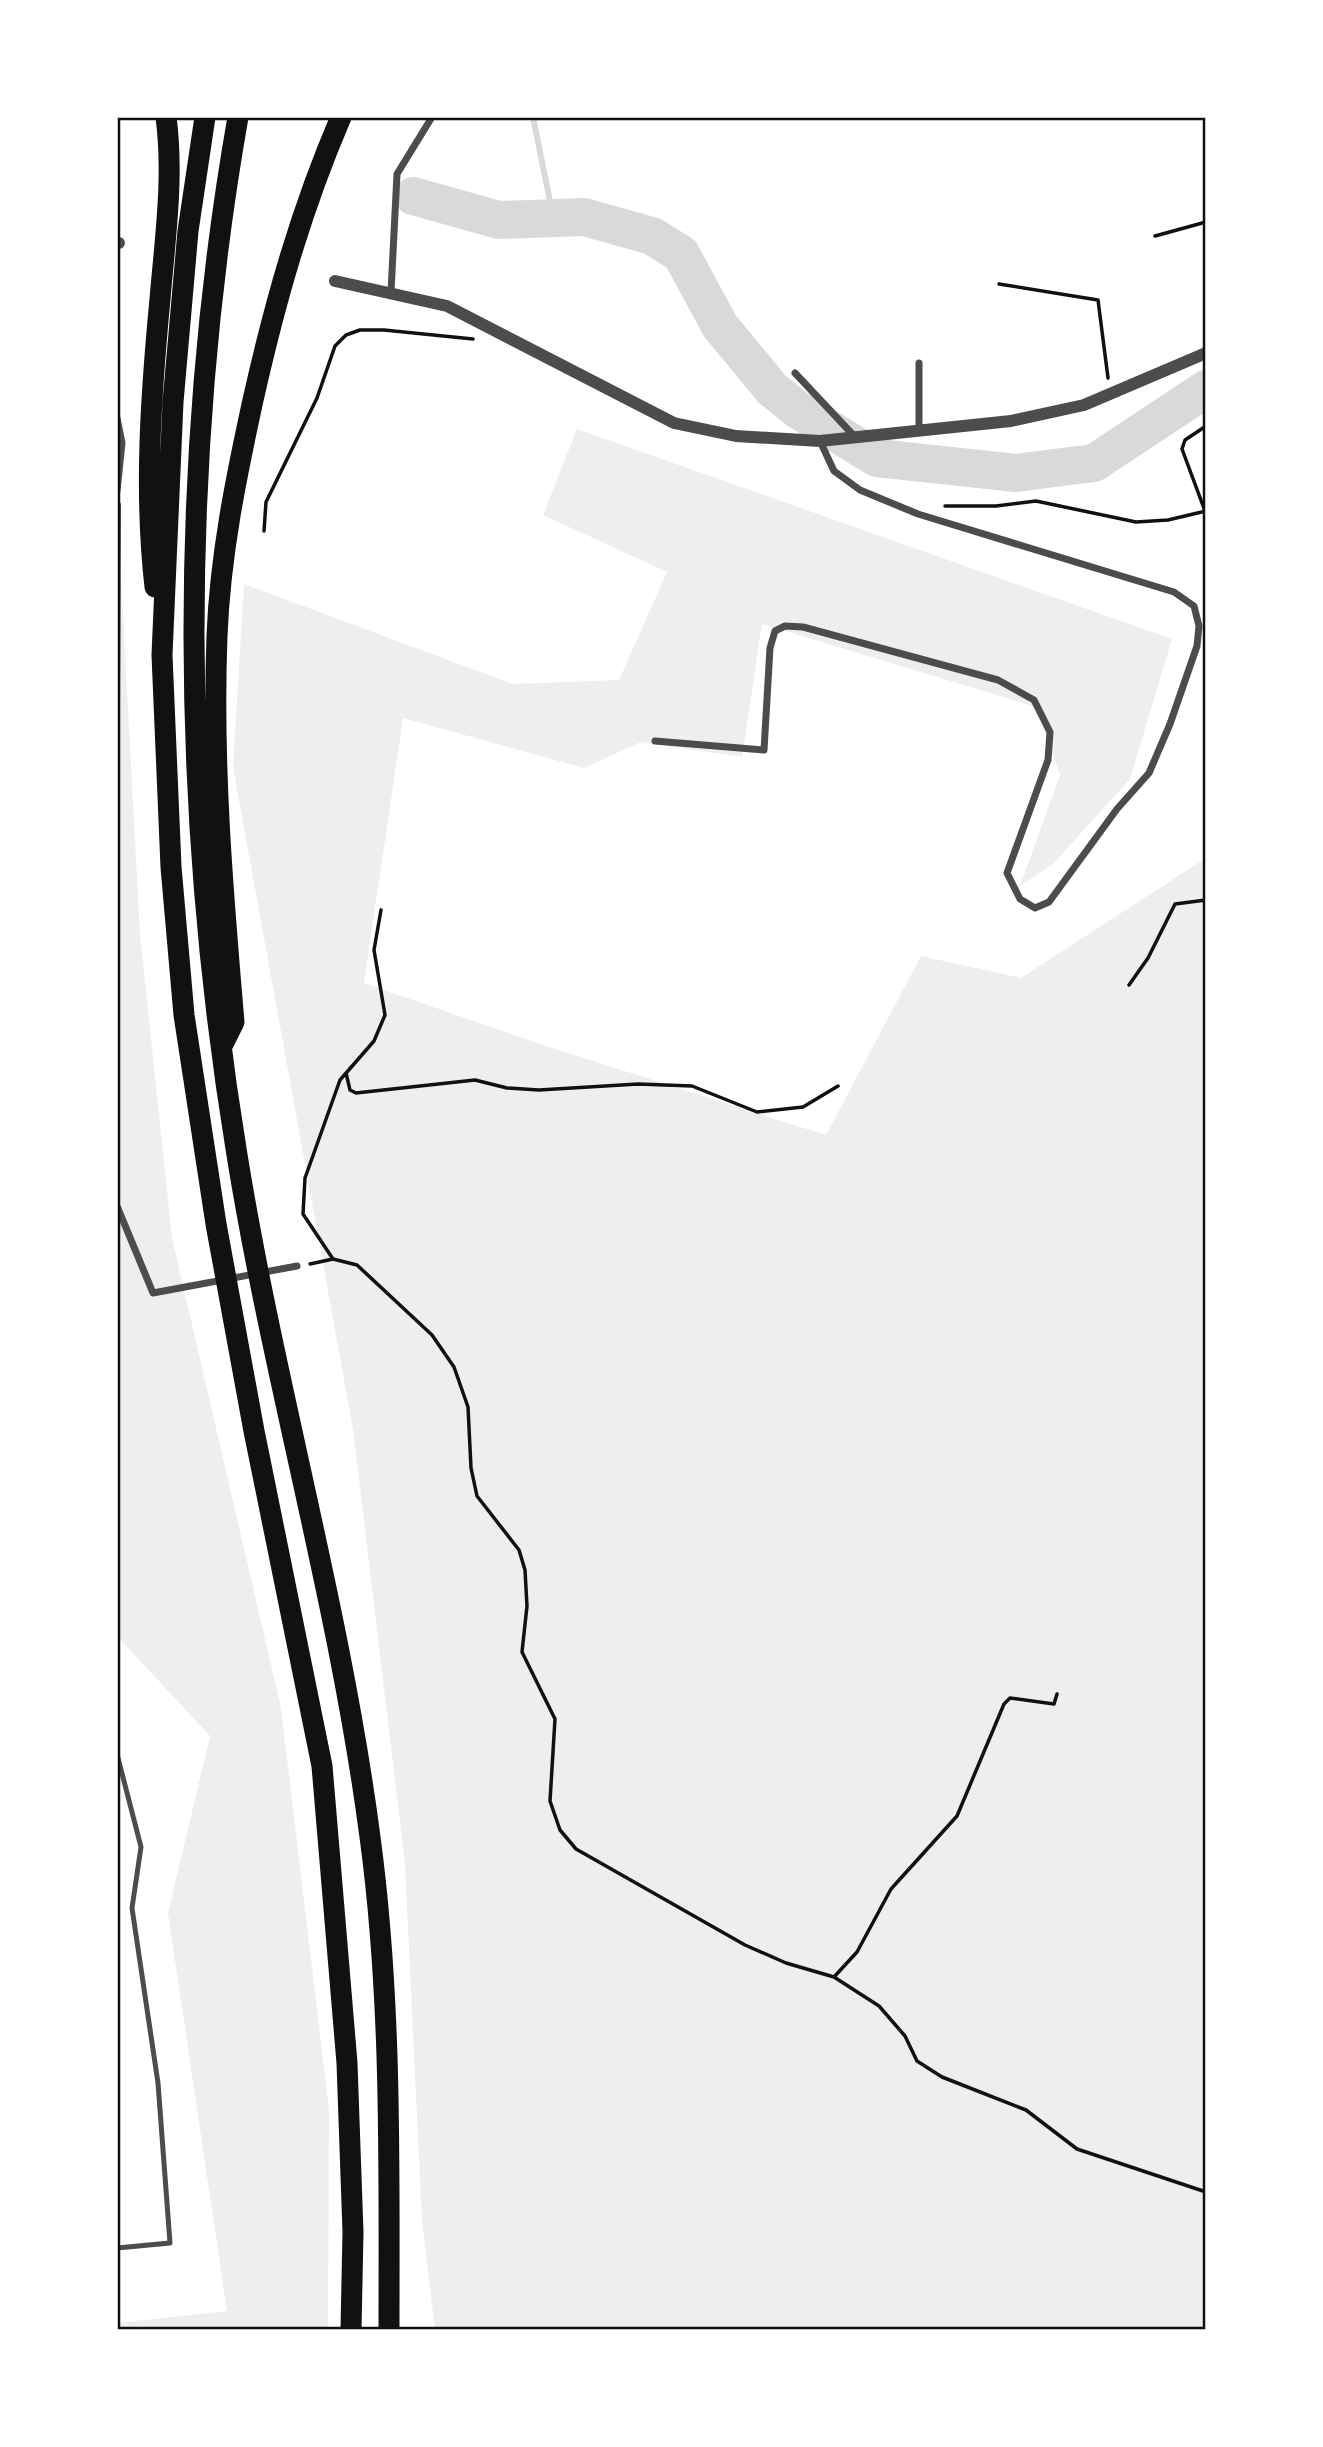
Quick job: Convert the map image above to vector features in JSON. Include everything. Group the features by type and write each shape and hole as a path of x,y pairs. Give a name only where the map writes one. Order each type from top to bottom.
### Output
{"highway":[{"path":"166,117 168,222 150,444 149,534 162,655 171,867 184,1015 216,1224 251,1417 322,1766 347,2063 353,2232 351,2330"},
{"path":"162,655 173,402 188,231 205,117"},
{"path":"238,117 207,367 194,617 196,789 206,918 239,1169 348,1701 370,1841 387,2033 389,2330"},
{"path":"222,1046 234,1022 218,845 217,649 230,502 278,290 317,173 341,117"}],"street":[{"path":"391,292 397,174 432,117"},
{"path":"335,281 447,306 674,423 736,436 820,441 1011,421 1084,405 1206,353"},
{"path":"919,363 919,432"},
{"path":"794,373 856,438"},
{"path":"117,418 122,443 118,491"},
{"path":"655,741 764,750 770,648 775,631 785,626 803,627 998,680 1034,701 1051,732 1048,760 1007,873 1020,899 1035,908 1049,902 1117,809 1149,773 1170,724 1197,646 1199,626 1194,606 1174,592 918,514 851,484 834,471 820,441"},
{"path":"117,1206 153,1293 297,1266"}],"lane":[{"path":"117,1754 141,1847 132,1908 158,2083 170,2243 117,2248"}],"path":[{"path":"1155,236 1206,222"},
{"path":"999,284 1098,300 1109,394"},
{"path":"264,531 266,502 317,398 335,346 346,335 360,330 384,330 482,340 502,335"},
{"path":"918,514 929,505 961,508 1036,501 1136,523 1168,520 1205,511 1182,449 1185,440 1206,426"},
{"path":"118,491 118,778"},
{"path":"1129,985 1148,958 1175,904 1206,900"},
{"path":"333,1259 303,1214 302,1197 305,1178 327,1108 345,1073 374,1041 385,1015 374,950 382,910"},
{"path":"345,1073 350,1090 356,1093 475,1080 507,1088 538,1090 638,1084 692,1086 757,1112 803,1107 838,1086"},
{"path":"297,1266 333,1259 357,1265 432,1335 454,1367 468,1407 471,1468 477,1496 519,1550 526,1570 527,1606 522,1652 555,1719 550,1801 560,1830 576,1849 594,1862 745,1945 786,1964 834,1977 879,2006 905,2036 917,2061 942,2077 1026,2110 1077,2148 1206,2192"},
{"path":"834,1977 857,1952 891,1889 957,1816 1004,1704 1010,1698 1054,1704 1057,1694"}],"shaded area":[{"path":"577,429 1172,639 1130,779 1053,864 1020,886 1060,775 1036,707 762,624 742,757 641,742 584,768 403,718 364,983 549,1047 826,1135 921,956 1021,978 1206,858 1206,2330 435,2330 422,2220 405,1864 353,1429 233,767 244,584 513,684 619,680 667,572 543,515"},
{"path":"118,522 140,934 172,1238 281,1708 329,2110 328,2330 117,2330 117,2323 227,2311 168,1913 210,1736 117,1636"}],"waterway":[{"path":"533,117 553,216"},
{"path":"413,196 499,220 584,217 652,236 681,254 720,326 772,389 798,410 877,458 1016,473 1094,463 1206,389"}]}
